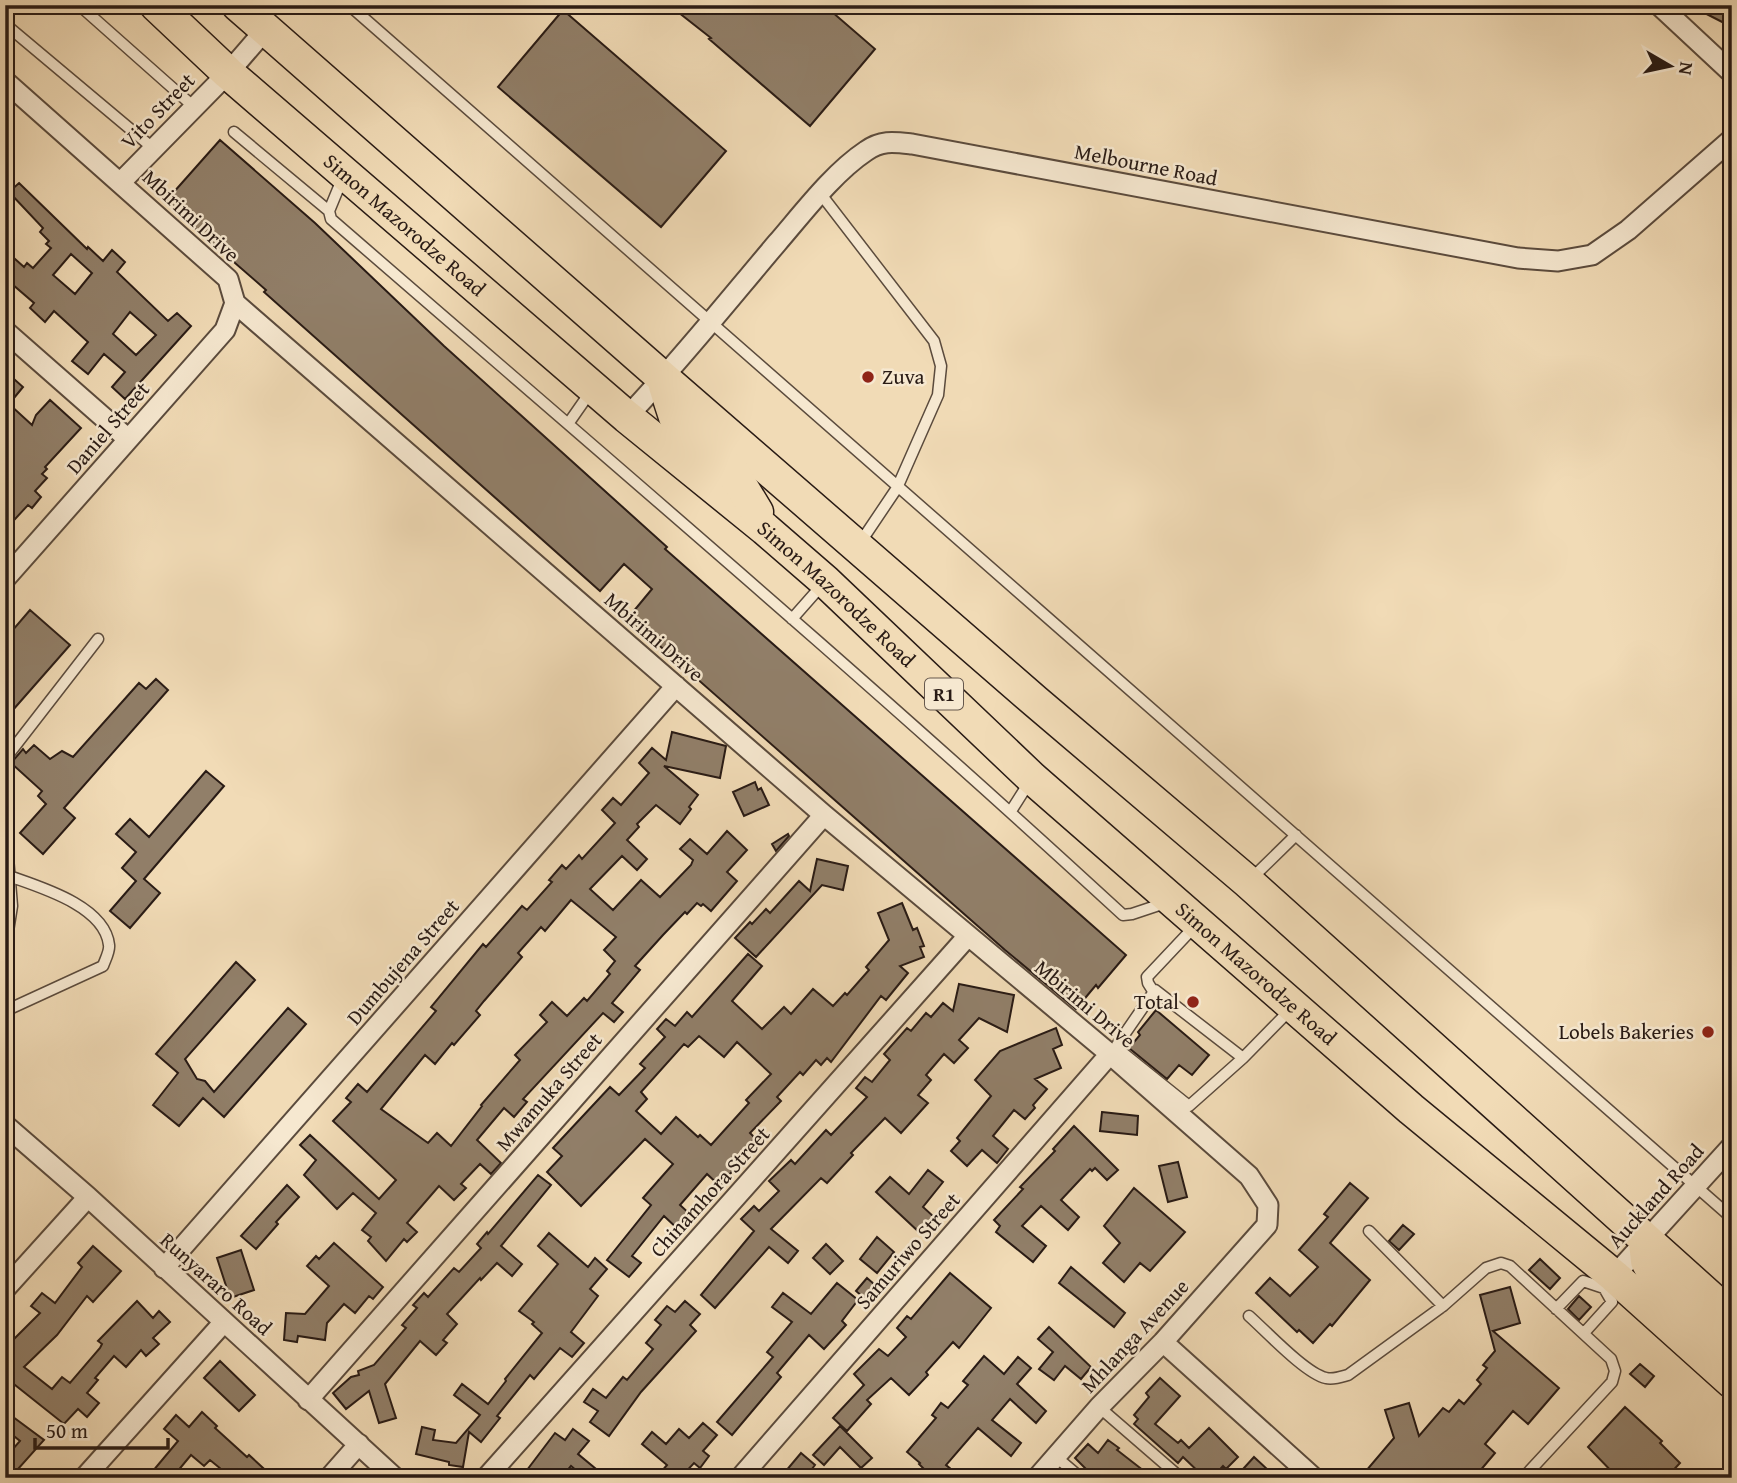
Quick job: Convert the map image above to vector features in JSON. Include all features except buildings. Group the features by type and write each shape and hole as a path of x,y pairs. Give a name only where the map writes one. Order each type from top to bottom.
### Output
{"highway":[{"name":"Simon Mazorodze Road","path":"156,5 228,73 627,417 765,528 1032,778 1609,1282 1732,1382"},
{"name":"R1","path":"238,5 663,378 1248,882 1732,1317"},
{"path":"663,378 675,416 734,474 751,499 765,528"},
{"path":"1645,1241 1647,1261 1660,1286 1732,1349"}],"street":[{"path":"1658,5 1732,73"},
{"name":"Vito Street","path":"121,182 228,73 266,29"},
{"name":"Mbirimi Drive","path":"5,81 228,279 235,303 824,815 1110,1054 1249,1176 1268,1205 1267,1225"},
{"name":"Melbourne Road","path":"627,417 820,193 865,151 879,143 891,141 1517,258 1558,261 1592,255 1628,230 1732,139"},
{"name":"Daniel Street","path":"5,579 225,330 235,303"},
{"path":"5,331 128,439"},
{"name":"Dumbujena Street","path":"164,1268 676,686"},
{"name":"Mwamuka Street","path":"308,1400 824,815"},
{"name":"Chinamhora Street","path":"486,1478 968,936"},
{"name":"Samuriwo Street","path":"740,1478 1110,1054"},
{"name":"Runyararo Road","path":"5,1125 88,1197 395,1478"},
{"name":"Auckland Road","path":"1609,1282 1732,1146"},
{"path":"5,1289 88,1197"},
{"name":"Mhlanga Avenue","path":"1037,1478 1267,1225"},
{"path":"84,1478 224,1322"},
{"path":"1163,1342 1314,1478"},
{"path":"329,1478 359,1444"}],"lane":[{"path":"79,5 194,107"},
{"path":"349,5 708,324 1732,1218"},
{"path":"5,24 154,149"},
{"path":"234,132 329,211 331,219 1011,811 1124,915 1173,900"},
{"path":"329,211 345,173"},
{"path":"820,193 934,341 941,366 939,395 897,488 858,546"},
{"path":"568,424 593,387"},
{"path":"792,619 825,582"},
{"path":"5,759 98,639"},
{"path":"1011,811 1032,778"},
{"path":"5,821 12,906 5,950"},
{"path":"1248,882 1296,835"},
{"path":"5,1011 103,966 110,946 103,929 83,907 9,876"},
{"path":"1199,922 1147,977 1148,983 1153,991 1157,991 1243,1058"},
{"path":"1153,991 1118,1043 1118,1047 1186,1105 1191,1105 1243,1058 1294,1006"},
{"path":"1369,1231 1443,1306"},
{"path":"1249,1316 1310,1370 1324,1378 1333,1379 1348,1375 1443,1306 1486,1268 1501,1263 1510,1266 1611,1359 1615,1371 1612,1382 1523,1478"},
{"path":"1556,1309 1583,1280 1609,1282 1612,1302 1584,1334"},
{"path":"1099,1407 1181,1478"},
{"path":"1055,1456 1081,1478"}],"place":[{"name":"Zuva","path":"868,377"},
{"name":"Total","path":"1193,1002"},
{"name":"Lobels Bakeries","path":"1708,1032"}]}
